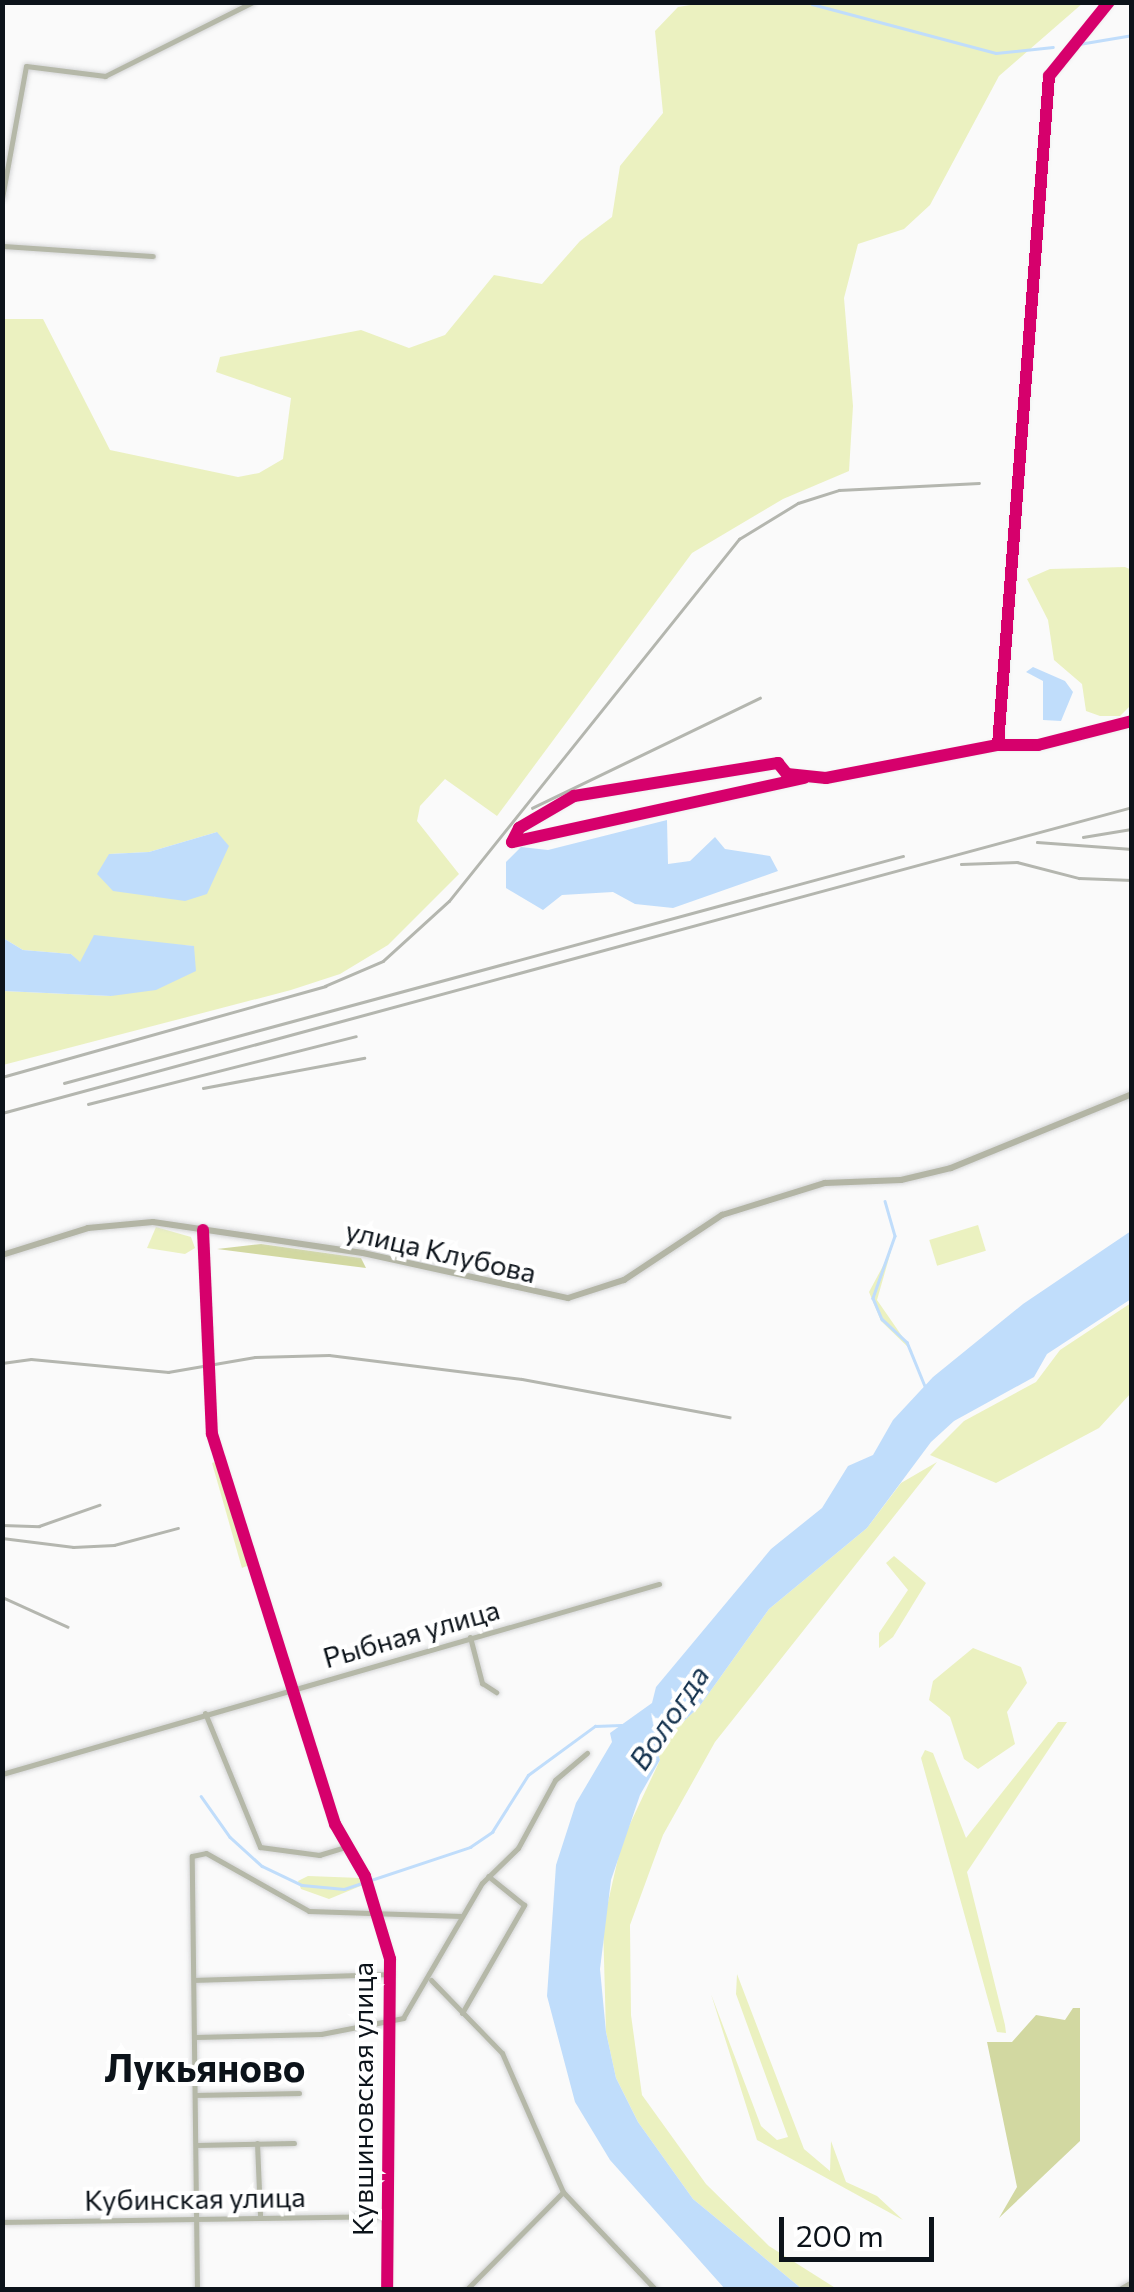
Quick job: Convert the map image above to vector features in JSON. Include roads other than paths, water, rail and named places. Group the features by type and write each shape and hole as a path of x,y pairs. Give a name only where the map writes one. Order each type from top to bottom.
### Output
{"main road":[{"name":"улица Клубова","path":"2,1255 110,1224 203,1230 372,1254 538,1297 575,1297 624,1280 722,1214 836,1180 907,1179 951,1168 1132,1094"}],"street":[{"path":"2,198 26,66 105,76 252,2"},
{"path":"998,745 1049,76 1109,2"},
{"path":"2,246 153,256"},
{"path":"804,778 787,774 778,763 574,796 519,828 512,842 804,778 998,745 1038,745 1132,720"},
{"name":"Кувшиновская улица","path":"203,1230 209,1423 346,1846 365,1876 391,1974 386,2290"},
{"name":"Рыбная улица","path":"2,1774 659,1584"},
{"path":"470,1638 482,1682 496,1692"},
{"path":"205,1714 260,1847 319,1855 346,1846"},
{"path":"195,2037 321,2034 403,2018 431,1980 462,1916 488,1876 518,1848 550,1790 587,1753"},
{"path":"197,2290 192,1856 206,1853 309,1911 462,1916"},
{"path":"462,2013 524,1905 488,1876"},
{"path":"193,1980 391,1974"},
{"path":"431,1980 502,2053 563,2192 656,2290"},
{"path":"196,2095 298,2093"},
{"path":"196,2144 294,2142"},
{"path":"256,2143 260,2216"},
{"path":"466,2290 563,2192"},
{"name":"Кубинская улица","path":"2,2222 388,2216"},
{"path":"1118,2290 1132,2282"}],"water":[{"path":"1033,667 1065,681 1073,692 1061,721 1043,720 1043,681 1026,672"},
{"path":"667,820 668,864 690,861 715,837 725,849 770,856 778,871 673,908 635,904 613,892 562,895 543,910 506,888 506,862 521,847 548,850"},
{"path":"217,832 229,846 207,894 185,901 113,891 97,874 109,854 149,852"},
{"path":"94,935 194,946 196,971 156,990 111,996 3,991 3,938 23,950 71,954 80,962"},
{"name":"Вологда","path":"1131,1231 1131,1299 1047,1354 1034,1377 954,1421 931,1442 867,1528 769,1609 699,1707 656,1747 660,1760 640,1795 611,1880 600,1969 606,2032 616,2078 638,2122 693,2199 802,2289 725,2289 610,2160 575,2102 547,1996 556,1865 576,1803 612,1742 610,1733 652,1703 656,1687 771,1549 822,1508 848,1466 873,1455 893,1420 933,1377 1023,1304"}],"waterway":[{"path":"812,4 996,53 1053,47"},
{"path":"1079,44 1132,35"},
{"path":"885,1201 895,1236 873,1298 882,1319 907,1342 925,1386"},
{"path":"201,1796 230,1837 262,1866 302,1885 344,1889 470,1847 492,1832 528,1775 595,1726 621,1725"}],"railway":[{"path":"2,1077 325,986 383,961 449,901 739,539 798,503 839,490 979,483"},
{"path":"532,808 760,698"},
{"path":"2,1113 1132,807"},
{"path":"1083,837 1132,829"},
{"path":"1037,842 1132,849"},
{"path":"64,1083 903,856"},
{"path":"961,864 1017,862 1079,878 1132,880"},
{"path":"88,1104 356,1036"},
{"path":"203,1088 364,1058"},
{"path":"2,1363 31,1359 168,1372 255,1357 329,1355 522,1379 730,1417"},
{"path":"2,1525 39,1526 99,1505"},
{"path":"2,1538 73,1547 114,1545 178,1528"},
{"path":"2,1597 68,1627"}],"district":[{"name":"Лукьяново","path":"205,2067"}]}
